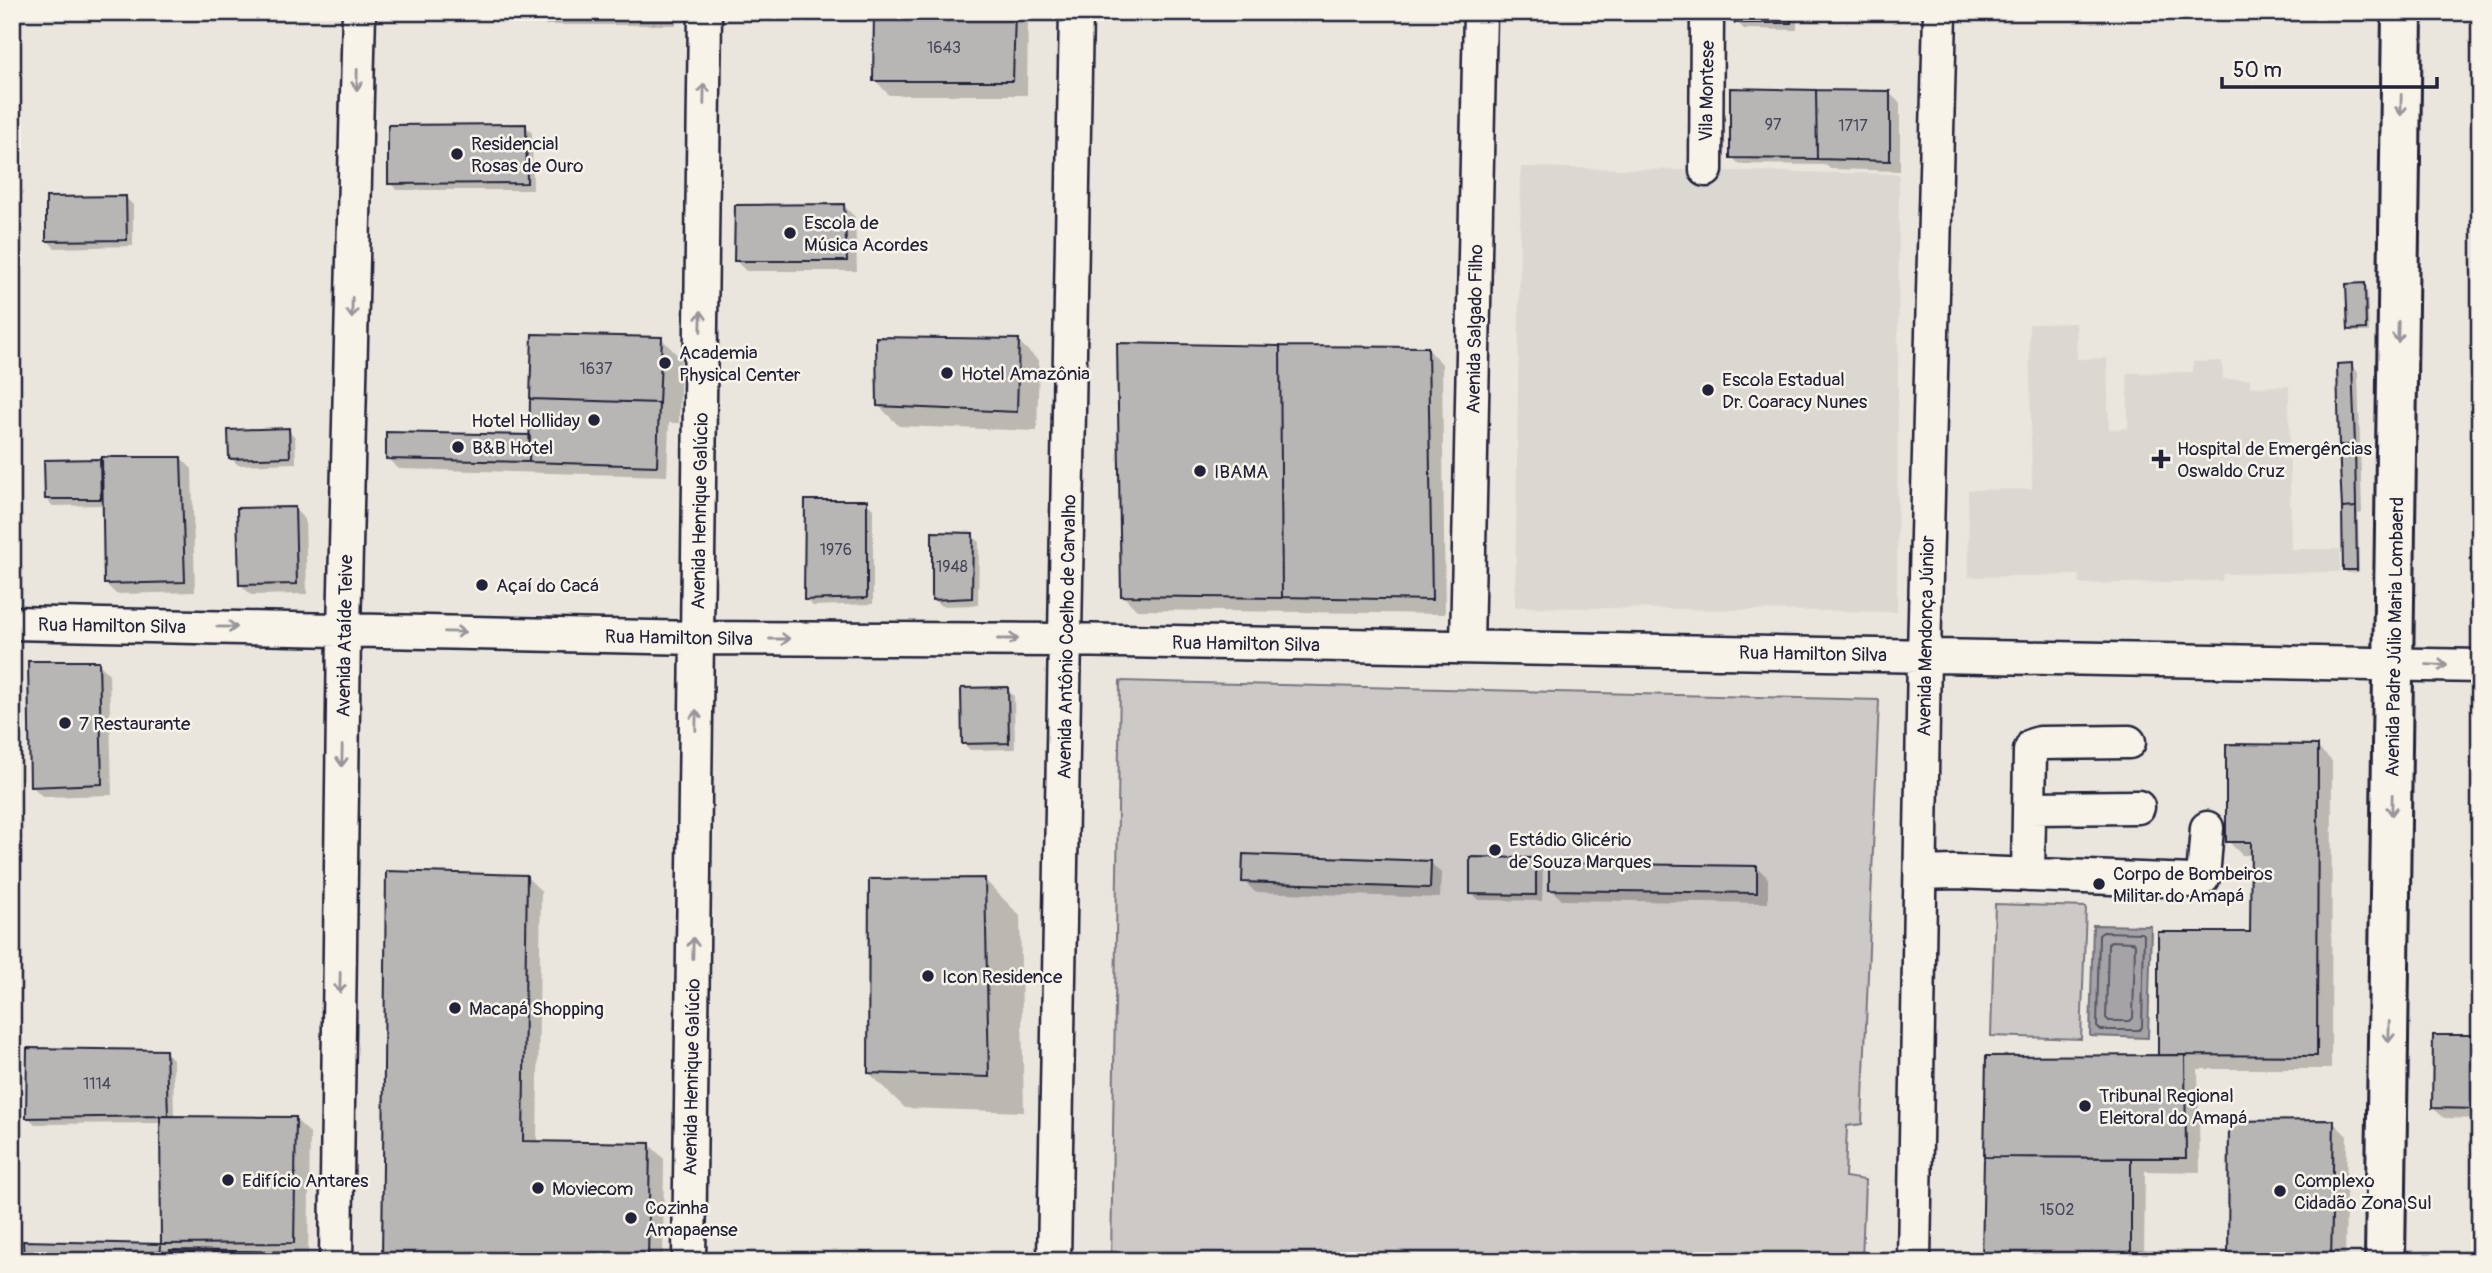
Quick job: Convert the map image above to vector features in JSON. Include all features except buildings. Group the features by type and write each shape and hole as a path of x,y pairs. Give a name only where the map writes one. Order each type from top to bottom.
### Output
{"main road":[{"name":"Avenida Padre Júlio Maria Lombaerd","path":"2385,1261 2402,12"}],"street":[{"name":"Avenida Ataíde Teive","path":"336,1261 344,630 359,12"},
{"name":"Avenida Henrique Galúcio","path":"689,1261 705,12"},
{"name":"Avenida Antônio Coelho de Carvalho","path":"1054,1261 1076,12"},
{"name":"Avenida Salgado Filho","path":"1467,646 1480,12"},
{"name":"Vila Montese","path":"1706,170 1707,12"},
{"name":"Avenida Mendonça Júnior","path":"1914,1261 1924,655 1940,12"},
{"name":"Rua Hamilton Silva","path":"12,623 698,638 1467,646 2480,666"},
{"path":"2028,875 2030,751 2033,745 2129,742"},
{"path":"2029,808 2138,807"},
{"path":"1921,873 2193,881 2203,878 2207,828"}],"shaded area":[{"name":"Escola Estadual Dr. Coaracy Nunes","path":"1521,167 1899,174 1897,612 1515,607"},
{"name":"Hospital de Emergências Oswaldo Cruz","path":"2076,323 2077,359 2107,358 2109,429 2128,428 2127,373 2193,372 2193,362 2222,361 2223,379 2250,379 2250,387 2289,386 2291,549 2340,549 2340,572 2223,574 2222,581 2080,584 2079,575 1969,577 1968,490 2032,489 2029,324"},
{"name":"Estádio Glicério de Souza Marques","path":"1120,681 1879,700 1862,1124 1847,1126 1845,1177 1865,1180 1862,1261 1111,1261"},
{"path":"1995,904 2086,907 2081,1039 1991,1036"}],"water":[{"path":"2093,925 2151,926 2148,1038 2090,1036"}],"place":[{"name":"Residencial Rosas de Ouro","path":"457,154"},
{"name":"Escola de Música Acordes","path":"790,233"},
{"name":"Academia Physical Center","path":"665,363"},
{"name":"Hotel Amazônia","path":"947,373"},
{"name":"Escola Estadual Dr. Coaracy Nunes","path":"1708,390"},
{"name":"Hotel Holliday","path":"594,420"},
{"name":"B&B Hotel","path":"458,447"},
{"name":"Hospital de Emergências Oswaldo Cruz","path":"2161,459"},
{"name":"IBAMA","path":"1200,471"},
{"name":"Açaí do Cacá","path":"482,585"},
{"name":"7 Restaurante","path":"65,723"},
{"name":"Estádio Glicério de Souza Marques","path":"1495,850"},
{"name":"Corpo de Bombeiros Militar do Amapá","path":"2099,884"},
{"name":"Icon Residence","path":"928,976"},
{"name":"Macapá Shopping","path":"455,1008"},
{"name":"Tribunal Regional Eleitoral do Amapá","path":"2085,1106"},
{"name":"Edifício Antares","path":"228,1180"},
{"name":"Moviecom","path":"538,1188"},
{"name":"Complexo Cidadão Zona Sul","path":"2280,1191"},
{"name":"Cozinha Amapaense","path":"631,1218"}]}
